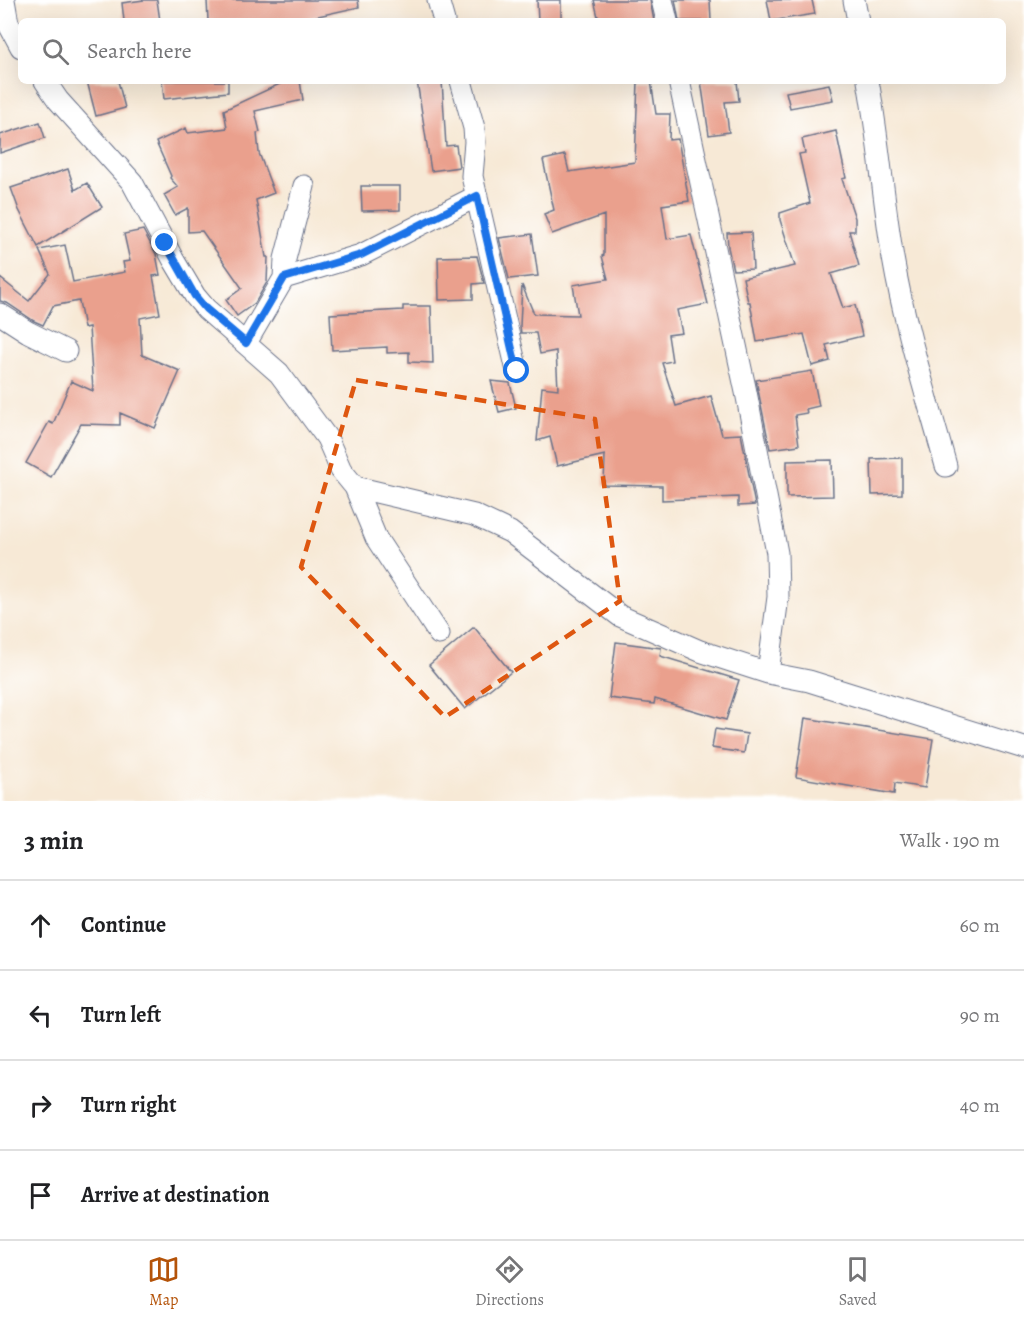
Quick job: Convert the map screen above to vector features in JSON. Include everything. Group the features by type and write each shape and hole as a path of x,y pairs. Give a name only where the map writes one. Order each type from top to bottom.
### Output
{"street":[{"path":"4,0 8,22 18,41"},
{"path":"438,0 443,18"},
{"path":"662,0 666,18"},
{"path":"854,0 857,18"},
{"path":"47,84 58,100 132,182 195,296 206,309 279,373 327,438 341,470 355,487 376,538 439,634"},
{"path":"462,84 474,128 472,176 517,371"},
{"path":"681,84 746,392 777,553 778,597 768,673"},
{"path":"869,84 893,258 905,313 946,466"},
{"path":"246,343 284,278 285,259 304,186"},
{"path":"284,278 361,255 477,196"},
{"path":"0,314 28,332 66,351"},
{"path":"355,487 474,514 510,532 620,616 700,651 768,673 809,681 1024,748"}],"highlighted area":[{"path":"356,380 595,419 620,601 445,717 301,567"}],"building":[{"path":"157,0 160,18 124,18 122,3"},
{"path":"207,0 358,0 359,7 309,18 208,18"},
{"path":"537,0 561,0 561,18 538,18"},
{"path":"594,0 650,0 653,18 598,18"},
{"path":"675,0 710,0 711,18 678,18"},
{"path":"767,0 812,0 815,14 770,18"},
{"path":"88,84 119,84 125,108 96,116"},
{"path":"162,84 228,84 228,92 164,99"},
{"path":"280,84 300,84 303,100 255,111 260,132 257,133 259,153 274,193 256,200 266,257 268,257 267,282 255,303 237,316 226,300 242,288 202,231 188,232 188,208 175,215 164,195 178,187 170,178 156,142 186,128 188,133 227,128 224,110"},
{"path":"417,84 442,84 446,146 456,145 459,167 431,171"},
{"path":"638,84 651,84 656,114 670,114 669,140 678,139 689,201 662,205 667,239 691,235 708,304 677,310 682,333 668,335 672,361 662,363 676,406 711,396 722,435 741,434 755,505 738,506 738,497 662,500 662,486 604,485 605,455 557,466 550,437 537,441 542,387 558,389 556,351 540,354 536,333 521,333 522,285 534,314 578,315 573,285 608,279 602,256 604,255 604,215 552,234 544,214 554,210 543,160 565,155 569,172 635,162"},
{"path":"701,84 737,84 739,101 725,102 729,132 709,135"},
{"path":"829,84 833,100 790,108 786,92"},
{"path":"40,122 45,138 0,153 0,135"},
{"path":"836,131 846,178 842,179 855,218 855,231 849,231 859,266 831,274 843,308 855,305 862,336 826,345 830,361 812,366 804,334 757,342 743,278 795,266 780,220 780,213 810,203 799,154 805,153 802,139"},
{"path":"68,169 75,190 87,183 102,207 38,247 19,210 11,188"},
{"path":"361,186 400,186 400,210 362,211"},
{"path":"143,230 156,254 160,275 153,276 160,314 140,318 142,355 180,371 155,428 120,413 120,425 81,424 51,477 26,463 49,422 53,424 71,381 93,391 89,327 84,328 79,301 53,306 43,325 34,321 7,303 0,301 0,278 29,301 50,274 39,250 65,245 73,282 125,272 123,262 130,261 124,234"},
{"path":"751,232 753,269 733,270 727,233"},
{"path":"532,234 538,276 509,279 499,238"},
{"path":"477,256 484,283 473,284 473,299 439,300 438,257"},
{"path":"403,306 431,306 433,363 409,362 409,352 387,353 387,347 332,350 330,314 403,310"},
{"path":"812,371 819,406 806,409 807,413 795,415 799,445 770,449 756,380"},
{"path":"491,381 510,383 516,408 499,412"},
{"path":"902,458 902,494 872,495 871,459"},
{"path":"832,460 833,496 787,497 787,461"},
{"path":"474,627 511,672 465,709 429,665"},
{"path":"616,642 661,648 660,656 739,680 726,720 655,699 654,704 609,698"},
{"path":"805,718 933,739 925,788 895,783 894,794 796,777"},
{"path":"715,729 747,734 744,753 712,748"}],"route":[{"path":"165,243 195,296 206,309 246,343 284,278 361,255 477,196 517,371"}]}
